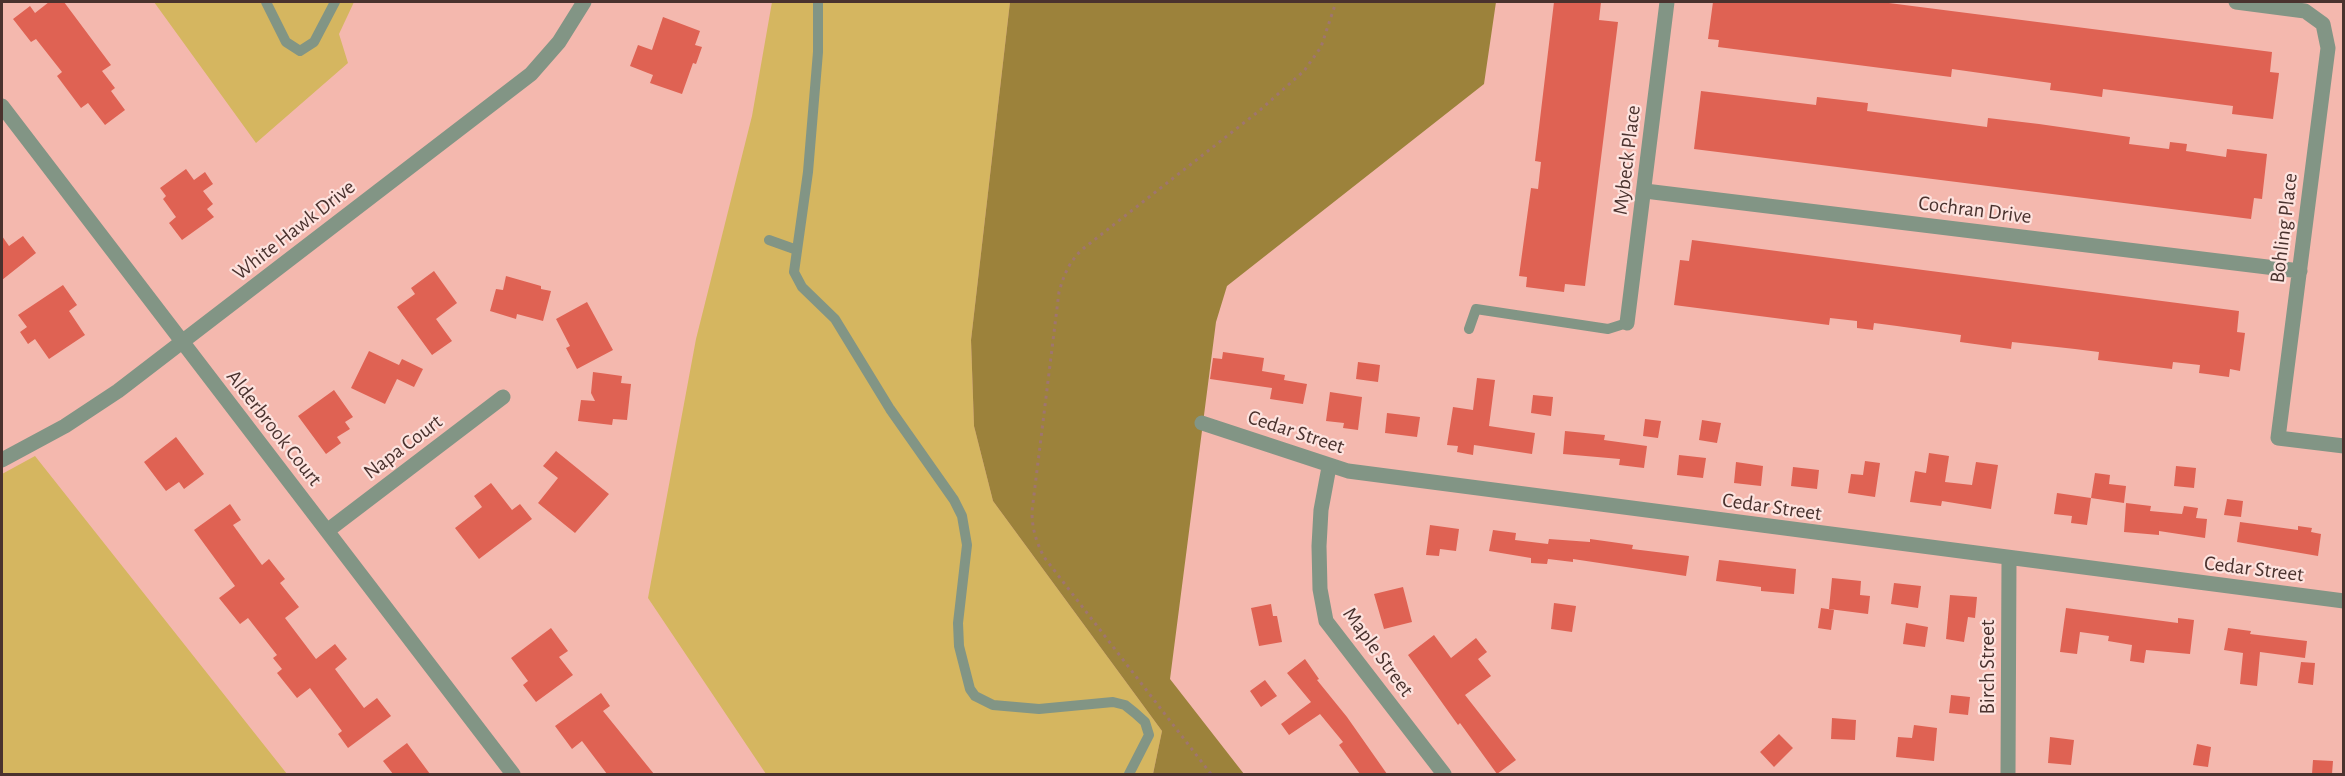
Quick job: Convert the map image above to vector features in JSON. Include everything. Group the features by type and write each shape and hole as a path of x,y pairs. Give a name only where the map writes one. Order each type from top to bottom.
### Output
{"street":[{"name":"White Hawk Drive","path":"2,460 91,410 182,343 531,74 559,42 584,2"},
{"name":"Mybeck Place","path":"1627,323 1646,190 1667,2"},
{"name":"Bohling Place","path":"2236,2 2305,11 2323,24 2328,48 2278,438 2343,446"},
{"name":"Alderbrook Court","path":"2,106 513,774"},
{"name":"Cochran Drive","path":"1646,190 2300,272"},
{"name":"Napa Court","path":"327,531 503,397"},
{"name":"Cedar Street","path":"1202,423 1329,467 2009,560 2343,602"},
{"name":"Maple Street","path":"1329,467 1321,510 1319,546 1320,589 1326,621 1444,774"},
{"name":"Birch Street","path":"2008,774 2009,560"}],"lane":[{"path":"266,2 286,42 300,51 314,42 335,2"},
{"path":"818,2 818,52 808,172 794,272 796,280 835,319 890,409 954,500 962,516 966,561 957,634 961,659 972,693 979,700 993,705 1039,709 1113,702 1125,705 1145,722 1149,735 1129,774"},
{"path":"769,240 797,250"},
{"path":"1469,328 1476,309 1608,329 1627,323"}],"path":[{"path":"1211,774 1044,557 1036,541 1032,526 1032,511 1059,292 1069,266 1084,248 1259,111 1304,71 1321,47 1336,2"}],"shaded area":[{"path":"154,2 354,2 339,34 348,63 256,143"},
{"path":"772,2 1010,2 971,340 974,426 993,501 1162,731 1153,774 766,774 648,598 696,339 752,116"},
{"path":"1010,2 1496,2 1484,84 1227,286 1216,322 1170,679 1244,774 1153,774 1162,731 993,501 974,426 971,340"},
{"path":"35,456 287,774 2,774 2,474"}],"building":[{"path":"49,2 64,2 111,65 102,71 115,88 111,91 125,110 105,125 88,103 81,108 57,76 62,72 36,39 31,42 13,19 30,6 35,13"},
{"path":"1554,2 1601,2 1599,20 1618,22 1585,286 1565,284 1564,292 1526,287 1527,277 1519,276 1531,188 1538,189 1541,162 1535,161"},
{"path":"1713,2 1881,2 2272,52 2270,72 2279,73 2273,119 2232,114 2233,106 2103,89 2102,97 2050,90 2051,83 1952,69 1951,77 1718,47 1719,40 1708,39"},
{"path":"663,17 700,31 695,45 702,47 696,64 693,63 682,94 650,83 653,75 630,66 638,45 652,50"},
{"path":"1701,91 1816,105 1817,97 1868,103 1867,111 1987,127 1988,118 2039,124 2130,137 2129,144 2169,149 2170,142 2187,144 2186,151 2226,157 2227,149 2267,154 2262,199 2254,198 2251,219 1694,149"},
{"path":"186,169 194,180 205,172 213,184 203,191 213,204 207,209 214,217 182,240 169,223 176,217 163,199 166,196 160,188"},
{"path":"2,236 9,246 23,236 36,253 2,280"},
{"path":"1692,240 2239,311 2237,332 2245,333 2240,371 2230,369 2229,377 2199,373 2200,365 2173,362 2172,369 2098,360 2099,352 2012,342 2011,349 1960,342 1961,335 1874,323 1873,330 1857,328 1857,321 1830,318 1829,325 1674,305 1680,260 1689,261"},
{"path":"434,271 457,303 436,319 452,341 432,355 397,307 415,294 411,288"},
{"path":"506,276 551,291 543,321 517,314 516,319 490,311 496,289 503,290"},
{"path":"63,285 77,305 69,311 85,335 49,359 35,339 28,344 20,332 27,327 18,315"},
{"path":"587,302 613,350 577,369 566,348 570,346 556,319"},
{"path":"369,351 399,365 402,359 423,369 414,387 397,379 385,404 351,388"},
{"path":"1223,352 1264,358 1262,371 1285,375 1284,380 1307,384 1303,404 1270,399 1272,388 1210,379 1213,358 1222,359"},
{"path":"1358,362 1380,365 1378,382 1356,379"},
{"path":"593,372 622,376 621,383 631,384 627,420 613,419 612,425 578,421 581,400 595,401 591,393"},
{"path":"1477,378 1495,380 1489,426 1535,433 1532,454 1474,445 1473,455 1457,452 1458,446 1447,445 1453,407 1473,410"},
{"path":"334,390 353,417 345,422 350,429 337,437 341,443 326,454 298,416"},
{"path":"1330,392 1362,397 1358,430 1343,428 1344,423 1326,421"},
{"path":"1533,395 1553,397 1551,416 1531,413"},
{"path":"1387,413 1420,417 1417,437 1385,433"},
{"path":"1645,419 1661,421 1658,438 1643,436"},
{"path":"1702,420 1721,423 1717,443 1699,440"},
{"path":"1565,431 1605,435 1604,440 1647,446 1644,468 1619,465 1620,459 1563,454"},
{"path":"176,437 204,474 184,489 179,482 166,491 144,462"},
{"path":"556,451 609,494 575,533 538,503 558,478 543,466"},
{"path":"1929,453 1949,456 1945,482 1972,485 1976,462 1998,465 1991,509 1942,501 1941,506 1910,502 1915,471 1926,473"},
{"path":"1679,455 1706,458 1703,478 1677,475"},
{"path":"1865,461 1880,463 1875,497 1848,493 1851,474 1863,475"},
{"path":"1736,462 1763,466 1761,486 1734,483"},
{"path":"2176,466 2196,468 2194,488 2174,486"},
{"path":"1793,467 1819,470 1817,489 1791,486"},
{"path":"2095,473 2110,475 2109,484 2126,486 2124,503 2091,498"},
{"path":"491,483 512,510 520,504 532,519 479,559 455,528 482,507 474,496"},
{"path":"2057,493 2091,498 2087,525 2071,523 2072,516 2054,514"},
{"path":"2227,499 2243,501 2241,517 2224,515"},
{"path":"2126,503 2151,506 2150,511 2182,514 2184,506 2198,508 2196,518 2207,519 2205,538 2159,531 2159,535 2124,532"},
{"path":"230,504 241,520 233,525 262,565 269,559 285,579 280,583 299,607 285,618 316,659 335,644 347,659 335,669 364,708 377,698 391,716 348,748 338,734 342,731 310,688 297,698 277,673 282,669 273,658 277,655 248,618 240,624 219,598 235,586 194,530"},
{"path":"2240,522 2298,530 2298,526 2312,528 2311,532 2321,534 2318,556 2237,542"},
{"path":"1430,525 1459,529 1456,551 1440,549 1439,556 1426,555"},
{"path":"1493,530 1516,533 1515,540 1548,544 1549,539 1590,542 1590,539 1633,545 1632,549 1689,556 1686,576 1573,559 1573,562 1548,559 1547,564 1531,563 1531,558 1489,551"},
{"path":"1719,560 1796,569 1794,594 1761,591 1761,587 1716,581"},
{"path":"1832,578 1861,581 1860,595 1870,596 1868,614 1829,609"},
{"path":"1894,583 1921,586 1918,608 1891,604"},
{"path":"1403,587 1412,622 1384,629 1374,594"},
{"path":"1950,595 1977,597 1975,618 1968,617 1964,642 1946,639"},
{"path":"1554,603 1576,606 1572,632 1551,629"},
{"path":"1271,604 1273,616 1277,616 1282,642 1259,646 1251,608"},
{"path":"1821,608 1834,610 1831,630 1818,628"},
{"path":"2066,608 2178,623 2178,618 2194,620 2190,654 2146,650 2144,663 2130,661 2132,645 2108,641 2109,636 2080,632 2077,654 2060,652"},
{"path":"1906,623 1928,627 1925,647 1903,644"},
{"path":"551,628 568,651 559,657 573,675 536,702 523,685 528,681 511,658"},
{"path":"2228,628 2251,631 2250,634 2307,641 2305,658 2260,652 2257,686 2240,684 2243,653 2224,650"},
{"path":"1434,635 1451,658 1476,638 1487,652 1478,659 1491,676 1465,695 1516,760 1497,774 1460,723 1458,725 1408,655"},
{"path":"1305,659 1319,679 1317,680 1347,717 1387,774 1360,774 1339,745 1343,742 1320,714 1289,735 1281,724 1311,702 1287,673"},
{"path":"2301,662 2315,663 2313,685 2298,683"},
{"path":"1265,680 1277,696 1261,707 1250,691"},
{"path":"601,693 610,706 603,711 654,774 607,774 582,741 572,749 555,726"},
{"path":"1951,695 1970,697 1968,715 1949,713"},
{"path":"1832,718 1856,720 1855,740 1831,739"},
{"path":"1914,725 1937,728 1934,761 1896,757 1898,737 1912,738"},
{"path":"1779,734 1793,748 1774,767 1760,752"},
{"path":"2050,737 2074,740 2071,765 2048,763"},
{"path":"407,743 430,774 393,774 383,761"},
{"path":"2197,744 2211,747 2208,767 2193,765"},
{"path":"2313,760 2333,761 2332,774 2312,774"}]}
